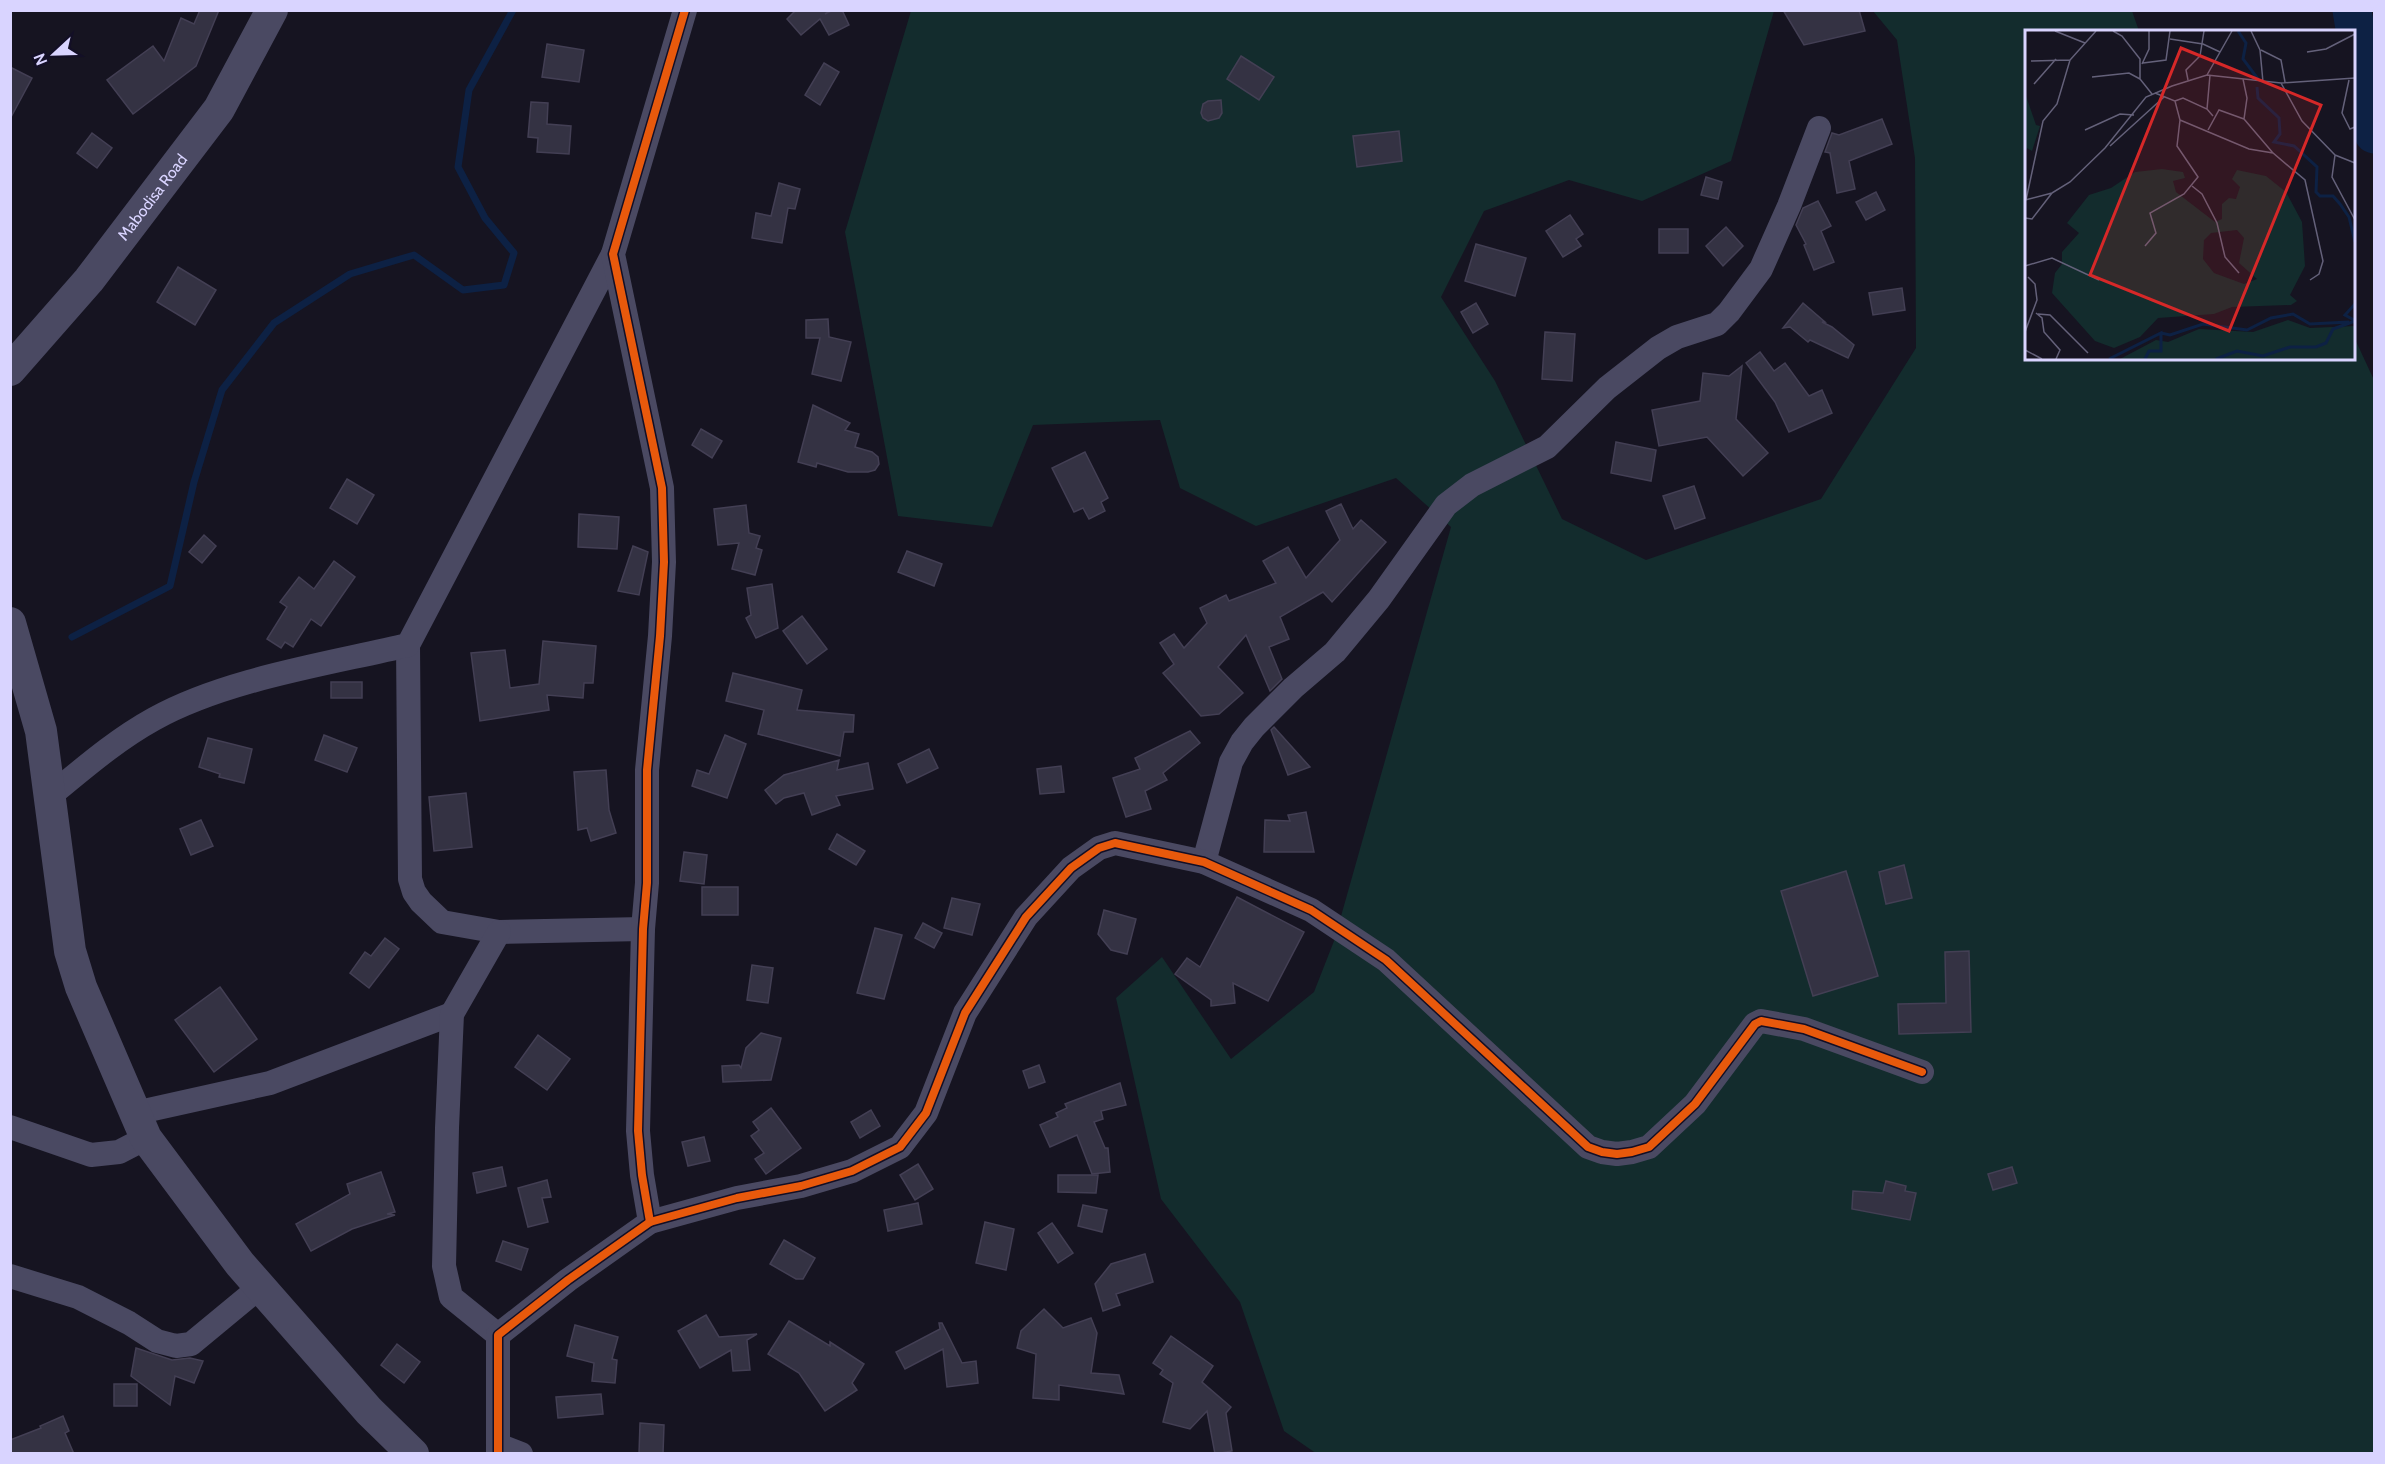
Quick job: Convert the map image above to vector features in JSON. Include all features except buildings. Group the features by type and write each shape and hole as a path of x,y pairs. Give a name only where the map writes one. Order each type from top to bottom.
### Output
{"street":[{"name":"Mabodisa Road","path":"10,370 89,280 219,109 272,10"},
{"path":"643,929 499,932 442,922 421,902 414,892 410,879 408,645 613,254 685,10"},
{"path":"1204,862 1232,762 1242,742 1254,726 1335,652 1379,599 1446,505 1472,485 1547,447 1607,388 1658,348 1677,337 1717,324 1729,312 1761,269 1790,206 1820,128"},
{"path":"613,254 662,488 663,573 660,636 647,770 647,883 643,929 639,1131 642,1175 650,1222"},
{"path":"10,623 41,731 70,951 81,987 140,1125 240,1264 369,1411 412,1454"},
{"path":"51,795 112,745 155,718 211,693 408,645"},
{"path":"498,1335 568,1280 650,1222 737,1198 801,1186 852,1171 900,1147 926,1113 965,1014 1026,917 1071,868 1099,848 1115,843 1204,862 1311,910 1386,960 1588,1147 1602,1152 1632,1152 1649,1147 1695,1104 1755,1024 1761,1021 1804,1029 1922,1072"},
{"path":"498,1335 451,1297 444,1266 452,1014 499,932"},
{"path":"10,1127 91,1155 118,1152 140,1125 270,1083 452,1014"},
{"path":"10,1276 78,1297 129,1323 157,1341 176,1346 191,1344 260,1287"},
{"path":"498,1335 498,1449 521,1454"}],"green space":[{"path":"911,11 1774,11 1731,161 1642,201 1569,180 1484,211 1441,297 1495,381 1562,519 1646,560 1821,499 1916,348 1915,158 1897,40 1873,11 2132,11 2139,30 2025,30 2025,360 2355,360 2355,339 2374,380 2374,1453 1317,1454 1284,1431 1240,1302 1161,1199 1116,998 1162,957 1231,1059 1314,992 1334,941 1451,527 1396,478 1256,526 1180,488 1160,420 1033,425 992,527 898,516 845,232"}],"waterway":[{"path":"72,637 170,586 194,482 222,390 274,323 350,274 414,255 463,290 504,285 514,253 485,218 458,167 469,90 513,10"},
{"path":"2352,10 2374,134"}],"cycle path":[{"path":"650,1222 638,1131 643,929 647,883 647,770 660,636 664,562 662,488 613,254 685,10"},
{"path":"498,1454 498,1335 568,1280 650,1222 737,1198 801,1186 852,1171 900,1147 926,1113 965,1013 1026,917 1071,868 1099,848 1115,843 1204,862 1311,910 1386,960 1588,1147 1602,1152 1617,1154 1649,1147 1695,1104 1755,1024 1761,1021 1804,1029 1922,1072"}]}
